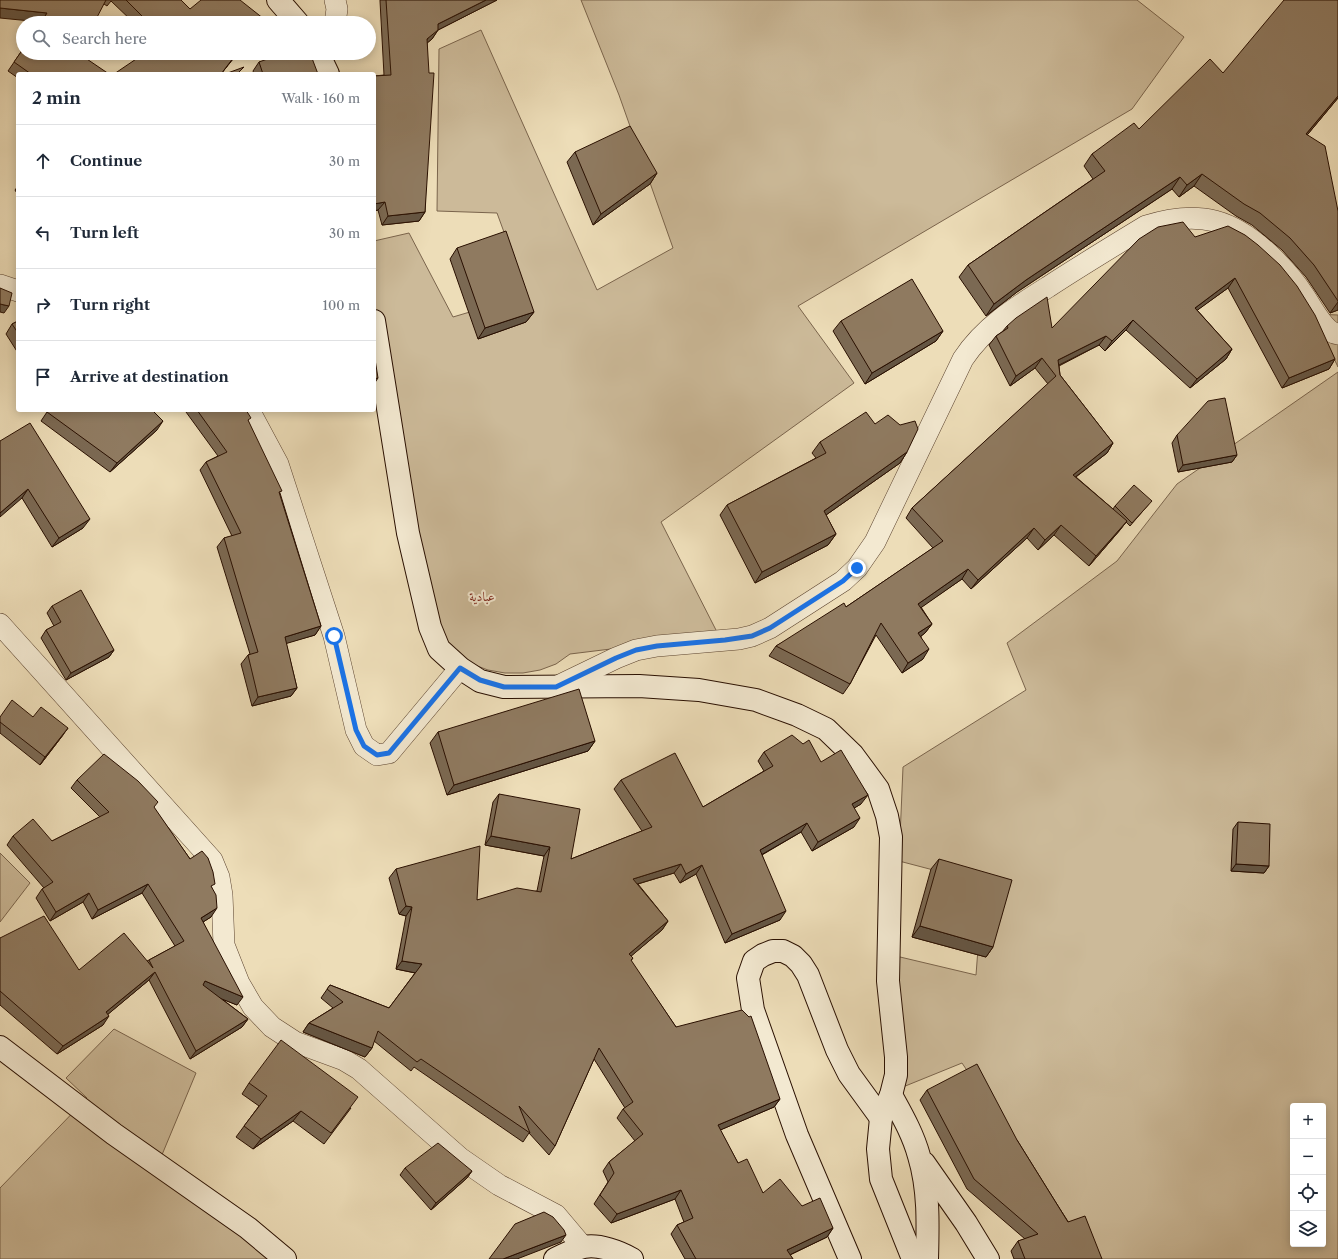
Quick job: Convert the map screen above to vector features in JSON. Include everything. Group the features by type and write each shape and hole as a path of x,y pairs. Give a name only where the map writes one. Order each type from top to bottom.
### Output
{"main road":[{"path":"278,0 292,16"},
{"path":"376,333 408,533 428,620 440,649 460,668 480,680 504,687 639,686 699,690 756,700 798,715 826,729 853,755 878,789 887,816 891,837 888,980 896,1075 891,1095 881,1118 878,1149 881,1179 912,1259"},
{"path":"850,1259 797,1135 753,1010 748,978 754,961 773,951 783,951 801,964 808,975 837,1050 849,1074 881,1118"},
{"path":"0,1047 114,1134 242,1224 285,1259"},
{"path":"891,1095 907,1124 919,1156 926,1193 927,1259"},
{"path":"919,1156 966,1223 988,1259"},
{"path":"555,1259 584,1247 594,1247 612,1251 632,1259"}],"street":[{"path":"335,0 337,9 336,16"},
{"path":"556,687 636,650 657,646 752,636 770,628 843,581 857,568 875,542 963,359 971,346 997,321 1018,306 1146,226 1166,220 1187,217 1207,219 1221,223 1246,234 1284,269 1302,291 1329,331 1338,334"},
{"path":"0,284 16,290"},
{"path":"250,412 278,464 334,636 356,730 364,746 377,755 389,753 460,668"},
{"path":"0,624 212,860 219,877 222,895 224,945 239,983 253,1006 272,1027 295,1042 344,1060 359,1069 460,1158 499,1185 556,1215 584,1247"}],"shaded area":[{"path":"581,0 1137,0 1184,37 1132,109 798,306 854,383 661,522 717,632 668,642 570,654 556,664 540,670 523,673 505,673 488,670 472,664 443,644 376,336 376,241 409,233 453,317 527,295 497,213 437,211 439,49 481,30 597,290 673,248 619,95"},
{"path":"1313,314 1338,315 1338,367"},
{"path":"1338,372 1338,1259 1089,1259 1084,1245 962,1063 893,1091 879,952 976,975 983,883 899,861 903,767 1026,690 1007,643 1117,561 1177,484"},
{"path":"0,853 30,883 0,922"},
{"path":"114,1029 196,1073 159,1162 278,1259 0,1259 0,1188 87,1098 66,1078"}],"building":[{"path":"0,0 106,0 98,16 45,16 47,13 0,8"},
{"path":"126,0 181,0 190,9 201,0 240,0 260,16 142,16"},
{"path":"386,0 486,0 438,24 438,30 427,39 429,73 434,73 425,212 388,216 385,202 376,204 376,76 391,75"},
{"path":"1284,0 1338,0 1338,96 1306,134 1325,146 1338,211 1338,301 1314,265 1290,238 1260,213 1244,204 1202,174 1187,185 1180,177 1026,280 994,304 968,265 1105,171 1092,154 1134,123 1139,129 1210,59 1223,73"},
{"path":"16,59 88,60 106,72 28,72 14,62"},
{"path":"135,60 232,60 223,72 117,72"},
{"path":"265,60 313,60 317,72 262,72 259,62"},
{"path":"244,67 239,72 230,72"},
{"path":"630,126 657,173 601,214 575,152"},
{"path":"1183,222 1195,237 1228,226 1245,235 1258,245 1280,265 1297,286 1315,315 1335,359 1289,378 1235,278 1195,308 1232,349 1197,379 1133,320 1112,341 1106,336 1058,360 1060,375 1113,443 1073,475 1127,521 1096,556 1061,525 1045,540 1034,528 978,580 968,569 918,604 932,624 918,633 929,649 908,663 881,623 850,684 776,646 844,603 846,607 943,541 912,508 1056,376 1042,358 1016,376 996,336 1008,328 1007,326 1016,318 1047,297 1052,328 1139,239 1158,227"},
{"path":"506,231 534,312 485,328 457,248"},
{"path":"912,279 943,331 872,373 841,321"},
{"path":"0,288 12,293 9,306 0,304"},
{"path":"16,322 16,330 12,324"},
{"path":"376,366 378,378 376,378"},
{"path":"1225,398 1237,455 1183,465 1177,435 1208,401"},
{"path":"47,412 154,412 163,421 117,463"},
{"path":"198,412 247,412 251,418 248,420 282,491 279,492 321,626 285,637 297,688 258,697 248,655 258,652 224,538 241,533 206,462 227,452"},
{"path":"866,412 875,424 888,415 900,425 915,421 918,429 907,452 824,511 836,534 762,572 727,505 826,453 820,442"},
{"path":"30,423 90,519 59,538 28,489 0,513 0,441"},
{"path":"1134,485 1152,501 1132,523 1115,506"},
{"path":"81,590 114,650 71,673 46,630 61,622 52,606"},
{"path":"579,689 595,741 454,785 438,732"},
{"path":"12,700 33,717 41,707 68,728 45,757 0,722 0,717"},
{"path":"792,735 803,744 809,740 821,762 841,750 868,795 852,804 860,818 818,842 807,823 760,850 786,911 732,934 702,865 686,874 681,864 633,879 668,921 629,954 633,958 631,960 676,1027 742,1010 749,1017 751,1016 780,1099 718,1125 738,1163 747,1159 763,1193 780,1179 802,1206 820,1198 833,1228 787,1250 793,1259 696,1259 677,1225 693,1218 681,1190 617,1214 600,1195 614,1173 609,1162 643,1134 623,1109 633,1102 599,1048 555,1146 519,1106 530,1133 421,1059 417,1062 378,1031 372,1048 309,1023 343,1002 327,989 330,985 389,1008 422,964 402,961 412,907 406,906 396,869 480,846 477,900 517,888 541,892 550,847 491,836 499,794 580,809 571,859 652,827 621,780 675,753 703,807 773,766 764,752"},
{"path":"104,754 138,781 158,802 154,807 190,859 202,851 208,858 213,872 215,884 211,886 216,895 217,908 201,918 243,997 205,981 203,985 248,1019 196,1051 155,972 106,1012 109,1016 63,1046 0,991 0,938 44,916 79,970 124,933 153,968 149,960 184,941 148,884 98,910 89,893 56,912 42,889 53,882 13,836 33,819 52,841 109,812 77,780"},
{"path":"1238,822 1270,824 1269,866 1236,864"},
{"path":"939,859 1012,880 993,947 920,926"},
{"path":"281,1040 358,1097 331,1133 301,1111 261,1139 244,1126 267,1096 249,1083"},
{"path":"977,1064 1017,1140 1068,1222 1085,1216 1102,1259 1025,1259 1018,1241 1038,1234 974,1179 927,1090"},
{"path":"438,1143 472,1171 436,1203 405,1168"},
{"path":"544,1212 553,1217 564,1230 566,1235 503,1259 489,1259 515,1224"}],"district":[{"name":"عبادية","path":"482,596"}],"route":[{"path":"334,636 356,730 364,746 377,755 389,753 460,668 480,680 504,687 556,687 636,650 657,646 739,639 752,636 770,628 843,581 857,568"}]}
